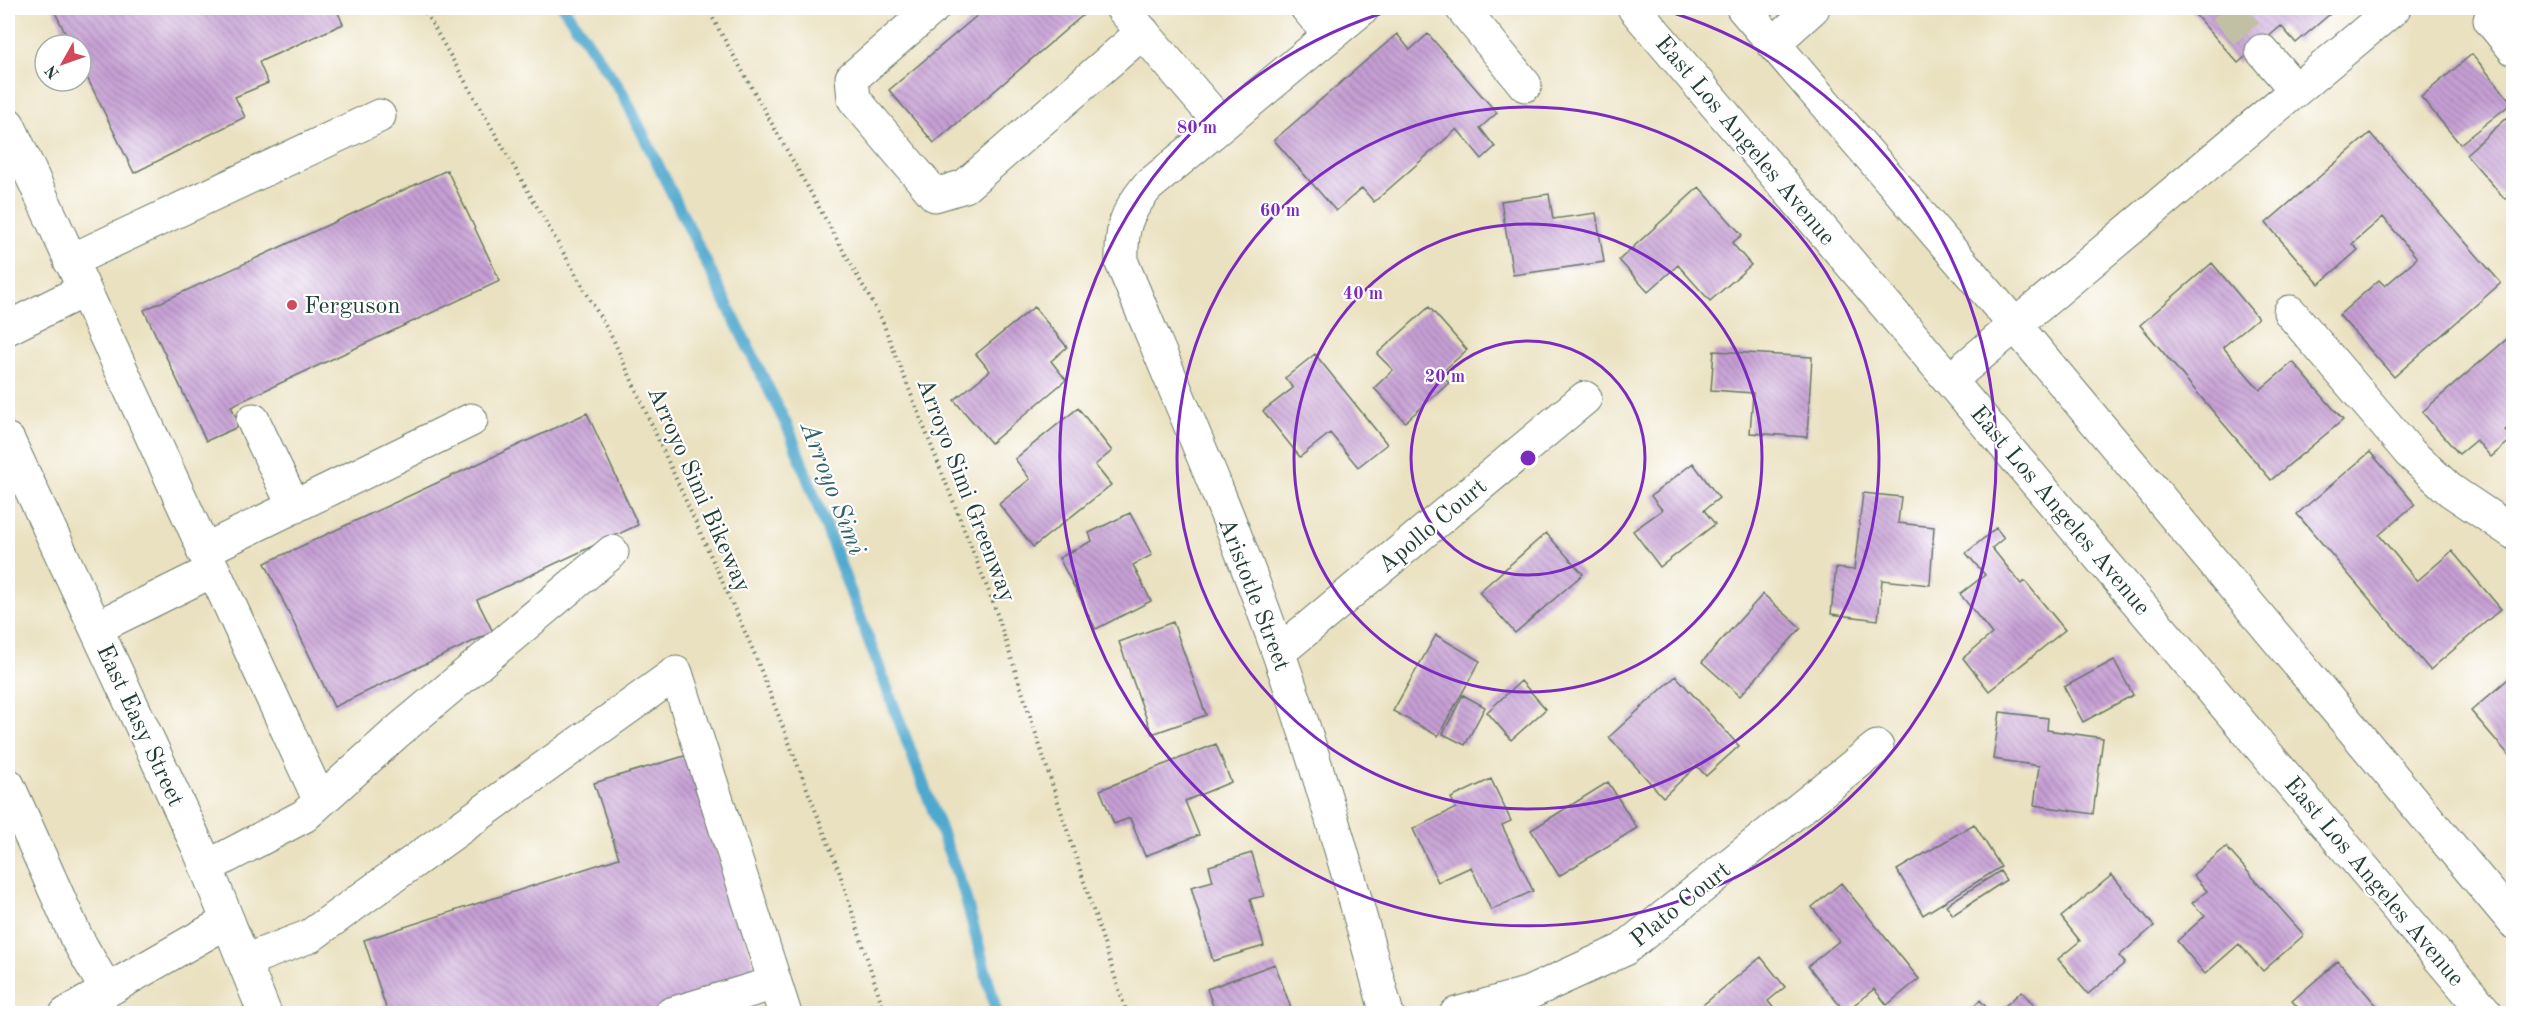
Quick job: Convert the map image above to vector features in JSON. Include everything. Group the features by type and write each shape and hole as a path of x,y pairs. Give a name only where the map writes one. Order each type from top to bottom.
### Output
{"street":[{"path":"933,8 852,78 855,99 936,195 965,186 1143,32"},
{"path":"1122,8 1222,125"},
{"path":"1307,8 1330,35"},
{"name":"Aristotle Street","path":"1363,8 1147,187 1129,208 1121,236 1122,262 1196,440 1278,652 1338,836 1388,1014"},
{"path":"1461,8 1525,85"},
{"name":"East Los Angeles Avenue","path":"1634,8 2487,1014"},
{"path":"1743,8 2015,325 2514,922"},
{"path":"1774,43 1813,8"},
{"path":"1950,380 2394,8"},
{"path":"2490,20 2514,49"},
{"path":"2262,51 2296,90"},
{"path":"70,261 378,116"},
{"path":"8,124 207,561 320,801"},
{"path":"8,327 84,290"},
{"path":"2290,312 2410,453 2450,490 2514,533"},
{"name":"Apollo Court","path":"1278,652 1585,398"},
{"path":"252,420 294,507"},
{"path":"96,628 294,507 471,420"},
{"name":"East Easy Street","path":"8,440 207,867 265,1014"},
{"path":"207,867 304,816 396,732 612,552"},
{"path":"244,961 310,936 676,673 785,1014"},
{"name":"Plato Court","path":"1456,1014 1529,993 1623,950 1877,747"},
{"path":"8,785 76,937 106,989"},
{"path":"66,1014 228,921"},
{"path":"671,1014 775,983"}],"path":[{"name":"Arroyo Simi Bikeway","path":"423,8 614,341 753,650 839,871 885,1014"},
{"name":"Arroyo Simi Greenway","path":"708,8 881,318 994,605 1127,1014"}],"building":[{"path":"53,8 336,8 343,24 259,62 268,83 235,97 245,117 134,173 93,89 93,33 65,33"},
{"path":"986,8 1090,9 934,143 889,90"},
{"path":"2337,8 2296,43 2281,26 2238,63 2190,9"},
{"path":"1397,34 1410,50 1428,34 1497,113 1480,128 1495,147 1482,159 1457,129 1374,202 1362,188 1336,211 1274,140"},
{"path":"2472,54 2512,103 2460,144 2421,97"},
{"path":"2514,112 2514,192 2505,199 2466,154"},
{"path":"2370,133 2501,283 2394,377 2339,315 2379,280 2385,286 2417,258 2383,217 2352,244 2358,250 2319,284 2266,223"},
{"path":"447,170 500,281 231,406 240,426 206,441 144,310"},
{"path":"1699,187 1742,235 1732,243 1751,265 1710,301 1678,265 1648,292 1619,260"},
{"path":"1549,194 1553,219 1596,213 1604,262 1513,275 1501,201"},
{"path":"2212,263 2258,318 2223,347 2260,390 2293,362 2343,420 2271,480 2140,325"},
{"path":"1034,307 1067,347 1051,361 1066,380 991,443 954,400 990,371 976,354"},
{"path":"1429,307 1467,350 1440,374 1449,383 1405,422 1374,388 1393,370 1377,354"},
{"path":"2514,333 2514,422 2505,430 2512,439 2491,457 2476,440 2459,454 2422,412"},
{"path":"1714,351 1812,357 1807,437 1750,433 1753,393 1711,390"},
{"path":"1315,354 1387,444 1358,467 1330,433 1300,457 1263,411 1293,388 1285,378"},
{"path":"1078,408 1112,451 1095,465 1111,485 1033,547 999,504 1030,479 1015,459"},
{"path":"587,413 638,525 477,600 493,632 334,707 265,563"},
{"path":"2370,452 2415,504 2379,535 2417,581 2452,551 2501,609 2430,670 2297,514"},
{"path":"1693,463 1719,498 1704,510 1715,524 1660,567 1633,531 1662,510 1651,496"},
{"path":"1863,493 1901,497 1898,523 1934,527 1930,585 1882,580 1878,620 1831,614 1836,568 1854,570"},
{"path":"1130,513 1152,555 1133,565 1151,601 1096,629 1059,558 1092,541 1089,533"},
{"path":"1996,528 2004,538 1992,548 2021,584 2025,581 2065,630 1989,691 1963,658 1992,634 1960,594 1985,575 1966,553"},
{"path":"1546,533 1583,574 1515,633 1479,592"},
{"path":"1763,594 1801,628 1740,696 1702,662"},
{"path":"1173,622 1206,715 1152,734 1119,642"},
{"path":"1436,635 1480,661 1438,736 1393,711"},
{"path":"2114,660 2133,695 2083,722 2064,687"},
{"path":"2514,674 2514,761 2471,711"},
{"path":"1676,676 1739,746 1706,776 1697,766 1663,797 1609,737"},
{"path":"1521,681 1546,709 1511,740 1487,712"},
{"path":"1463,695 1485,707 1465,745 1443,734"},
{"path":"2000,712 2048,718 2047,730 2103,738 2093,814 2034,805 2039,766 1993,759"},
{"path":"1216,744 1231,782 1185,801 1199,835 1145,856 1130,818 1114,824 1100,790"},
{"path":"688,755 760,985 664,1014 388,1014 364,940 619,858 594,783"},
{"path":"1491,779 1511,821 1502,825 1533,891 1491,910 1471,867 1438,882 1413,829 1456,808 1451,798"},
{"path":"1608,782 1637,828 1559,876 1531,830"},
{"path":"1974,824 2001,867 1923,915 1897,870"},
{"path":"2226,847 2304,935 2263,971 2239,944 2205,974 2177,941 2205,916 2192,903 2207,891 2193,875"},
{"path":"1252,853 1264,896 1250,899 1264,946 1213,961 1191,887 1213,881 1209,866"},
{"path":"2000,871 2006,880 1953,915 1946,905"},
{"path":"2112,875 2154,926 2119,956 2125,963 2088,994 2058,959 2080,941 2061,917"},
{"path":"1841,883 1919,979 1887,1005 1874,989 1845,1012 1808,966 1839,941 1812,907"},
{"path":"1761,957 1785,987 1768,1001 1778,1014 1692,1014"},
{"path":"2338,961 2384,1014 2304,1014 2292,1001"},
{"path":"1275,964 1293,1014 1216,1014 1207,989"},
{"path":"2022,991 2041,1014 1996,1014"},
{"path":"1980,1000 1992,1014 1965,1014"}],"waterway":[{"name":"Arroyo Simi","path":"564,8 622,92 790,432 964,892 997,1014"}],"tunnel":[{"path":"2225,8 2262,51"}],"place":[{"name":"Ferguson","path":"292,305"}]}
